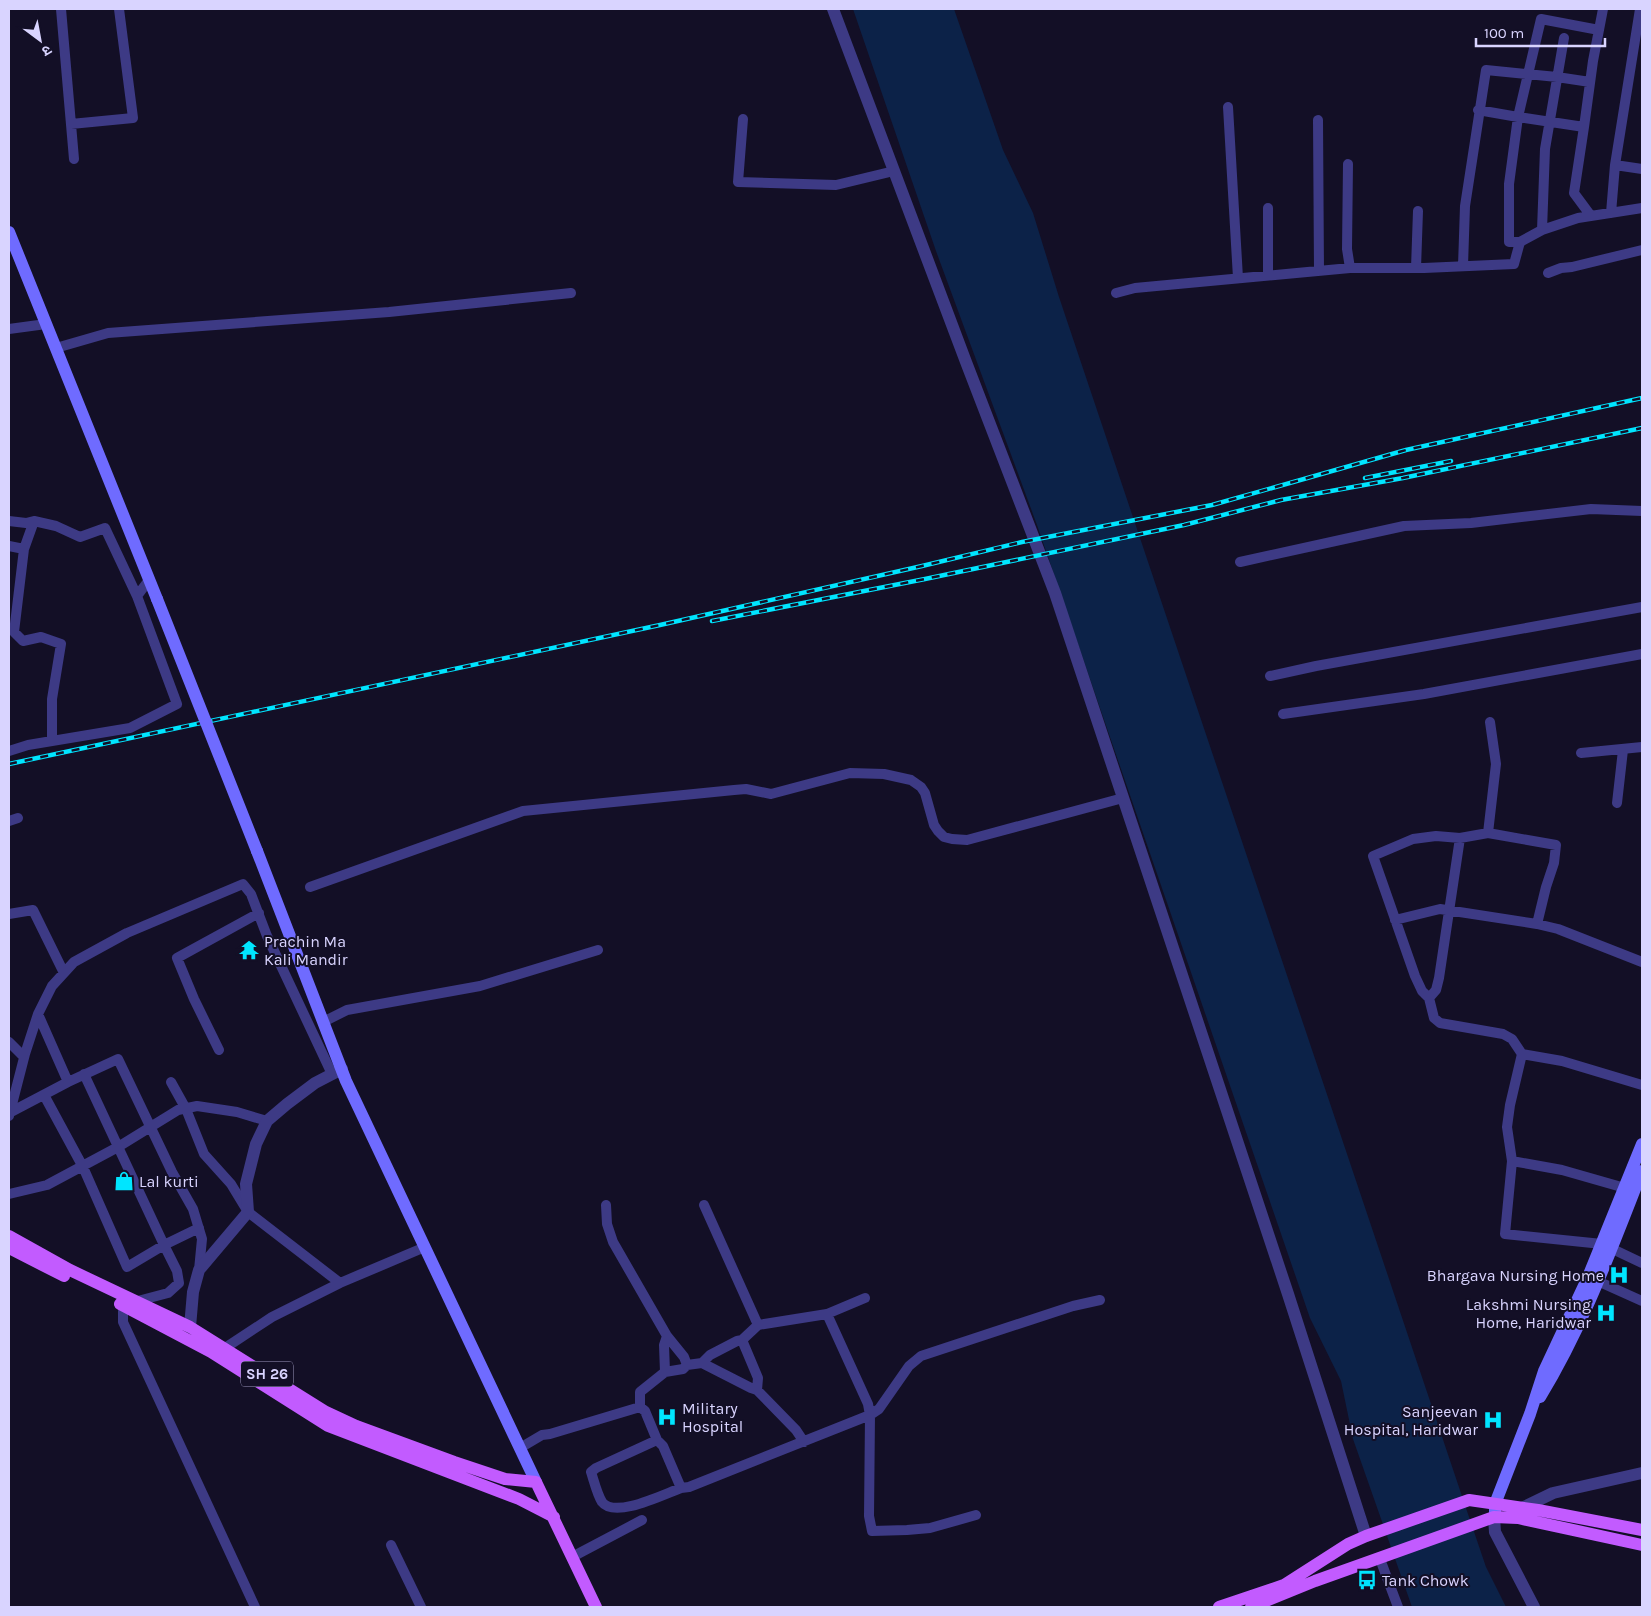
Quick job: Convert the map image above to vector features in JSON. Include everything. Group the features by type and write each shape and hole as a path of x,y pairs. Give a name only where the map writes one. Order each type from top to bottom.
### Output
{"main road":[{"path":"9,232 257,851 323,1022 337,1071 425,1247 596,1607"},
{"path":"1494,1517 1495,1504 1530,1414 1544,1371 1593,1279 1639,1174 1642,1144"},
{"path":"1606,1246 1625,1188 1639,1174"},
{"name":"SH 26","path":"9,1236 130,1305 190,1328 326,1412 356,1426 454,1462 505,1479 536,1482"},
{"path":"9,1248 130,1305 211,1352 328,1426 519,1499 554,1518"},
{"path":"1219,1607 1284,1585 1348,1544 1370,1534 1470,1500 1642,1530"},
{"path":"1251,1607 1315,1581 1494,1517 1518,1518 1642,1545"}],"street":[{"path":"61,9 74,159"},
{"path":"71,124 133,118 119,9"},
{"path":"833,9 1055,594 1370,1534"},
{"path":"1591,216 1574,193 1603,9"},
{"path":"1611,213 1615,166 1640,9"},
{"path":"1599,30 1540,19 1518,118 1510,184 1509,242 1520,242 1542,230 1578,218 1642,208"},
{"path":"1542,230 1545,150 1564,38"},
{"path":"1463,266 1464,206 1478,110 1486,70 1590,82"},
{"path":"1228,107 1238,278"},
{"path":"1478,110 1518,118 1584,127"},
{"path":"743,119 738,182 836,185 894,171"},
{"path":"1318,120 1319,271"},
{"path":"1348,164 1349,217 1347,249 1350,268"},
{"path":"1615,166 1642,169"},
{"path":"1268,208 1268,275"},
{"path":"1416,268 1418,211"},
{"path":"1116,294 1135,288 1350,268 1416,268 1514,264 1520,242"},
{"path":"1548,273 1561,268 1642,250"},
{"path":"56,348 108,333 389,312 572,292"},
{"path":"9,329 46,324"},
{"path":"1240,562 1404,526 1471,522 1591,509 1642,511"},
{"path":"9,521 26,523 34,520 56,526 80,537 105,528 137,596 177,704 130,728 28,745 9,751"},
{"path":"34,520 24,549 14,632 22,641 41,637 61,644 52,699 52,741"},
{"path":"9,546 24,549"},
{"path":"137,596 149,580"},
{"path":"1270,676 1642,607"},
{"path":"1283,714 1424,694 1642,654"},
{"path":"1488,833 1496,764 1490,722"},
{"path":"1581,753 1642,747"},
{"path":"1617,803 1623,750"},
{"path":"310,887 524,811 746,789 771,794 850,774 884,774 910,780 917,784 925,793 934,825 944,837 952,839 967,840 1123,798"},
{"path":"1537,924 1554,863 1556,845 1488,833 1460,838 1436,836 1413,839 1372,856 1415,976 1422,991 1429,998 1434,1018 1440,1023 1503,1034 1512,1039 1522,1054 1562,1062 1642,1085"},
{"path":"1429,998 1436,990 1439,978 1460,838"},
{"path":"9,1115 24,1057 38,1014 52,986 74,962 127,933 243,884 251,894 267,936 337,1071 301,1093 267,1121 256,1144 246,1184 248,1212 199,1270"},
{"path":"1395,920 1440,909 1450,909 1558,929 1642,962"},
{"path":"9,914 33,910 64,973"},
{"path":"219,1050 194,999 177,958 259,913"},
{"path":"323,1022 347,1010 480,986 598,950"},
{"path":"38,1014 68,1082"},
{"path":"9,1042 24,1057"},
{"path":"1522,1054 1507,1127 1512,1161 1505,1234 1606,1246 1642,1264"},
{"path":"9,1115 68,1082 118,1059 172,1172 193,1210 202,1239 199,1270 193,1292 190,1328"},
{"path":"84,1074 177,1272 180,1283 168,1293 130,1305 123,1311 123,1322 255,1607"},
{"path":"171,1082 186,1109 204,1154 231,1184 248,1212 340,1283"},
{"path":"44,1095 83,1167 127,1267 164,1245 199,1228"},
{"path":"9,1194 47,1186 151,1128 178,1110 197,1106 237,1112 267,1121"},
{"path":"1512,1161 1562,1170 1625,1188"},
{"path":"606,1205 607,1224 613,1242 667,1336 688,1365"},
{"path":"704,1205 758,1325"},
{"path":"225,1348 263,1322 340,1283 425,1247"},
{"path":"1593,1279 1642,1301"},
{"path":"175,1287 193,1292"},
{"path":"702,1363 710,1355 742,1340 758,1325 826,1314 865,1298"},
{"path":"657,1440 591,1472 602,1502 613,1509 629,1507 681,1488 689,1488 804,1442 870,1415 879,1409 909,1366 921,1356 1073,1306 1100,1300"},
{"path":"826,1314 868,1404 870,1415 869,1516 872,1531 930,1528 976,1515"},
{"path":"665,1372 664,1345 667,1336"},
{"path":"742,1340 758,1378 758,1390"},
{"path":"640,1407 640,1392 665,1372 702,1363 758,1390 796,1430 804,1442"},
{"path":"520,1448 542,1435 640,1407"},
{"path":"640,1407 645,1411 657,1440 663,1446 681,1488"},
{"path":"1522,1508 1553,1493 1642,1473"},
{"path":"1494,1517 1494,1532 1534,1607"},
{"path":"572,1557 642,1520"},
{"path":"391,1545 421,1607"},
{"path":"1384,1557 1398,1607"}],"water":[{"path":"853,9 954,9 1003,150 1033,213 1059,297 1468,1514 1486,1567 1506,1607 1412,1607 1353,1439 1341,1381 1310,1318 1037,525 936,251"}],"railway":[{"path":"9,764 660,625 1022,542 1212,505 1406,450 1642,398"},
{"path":"712,621 1184,525 1281,500 1403,478 1642,428"},
{"path":"1365,478 1451,461"}],"place":[{"name":"Prachin Ma Kali Mandir","path":"249,950"},
{"name":"Lal kurti","path":"124,1181"},
{"name":"Bhargava Nursing Home","path":"1619,1275"},
{"name":"Lakshmi Nursing Home, Haridwar","path":"1606,1313"},
{"name":"Military Hospital","path":"667,1417"},
{"name":"Sanjeevan Hospital, Haridwar","path":"1493,1420"},
{"name":"Tank Chowk","path":"1367,1580"}]}
